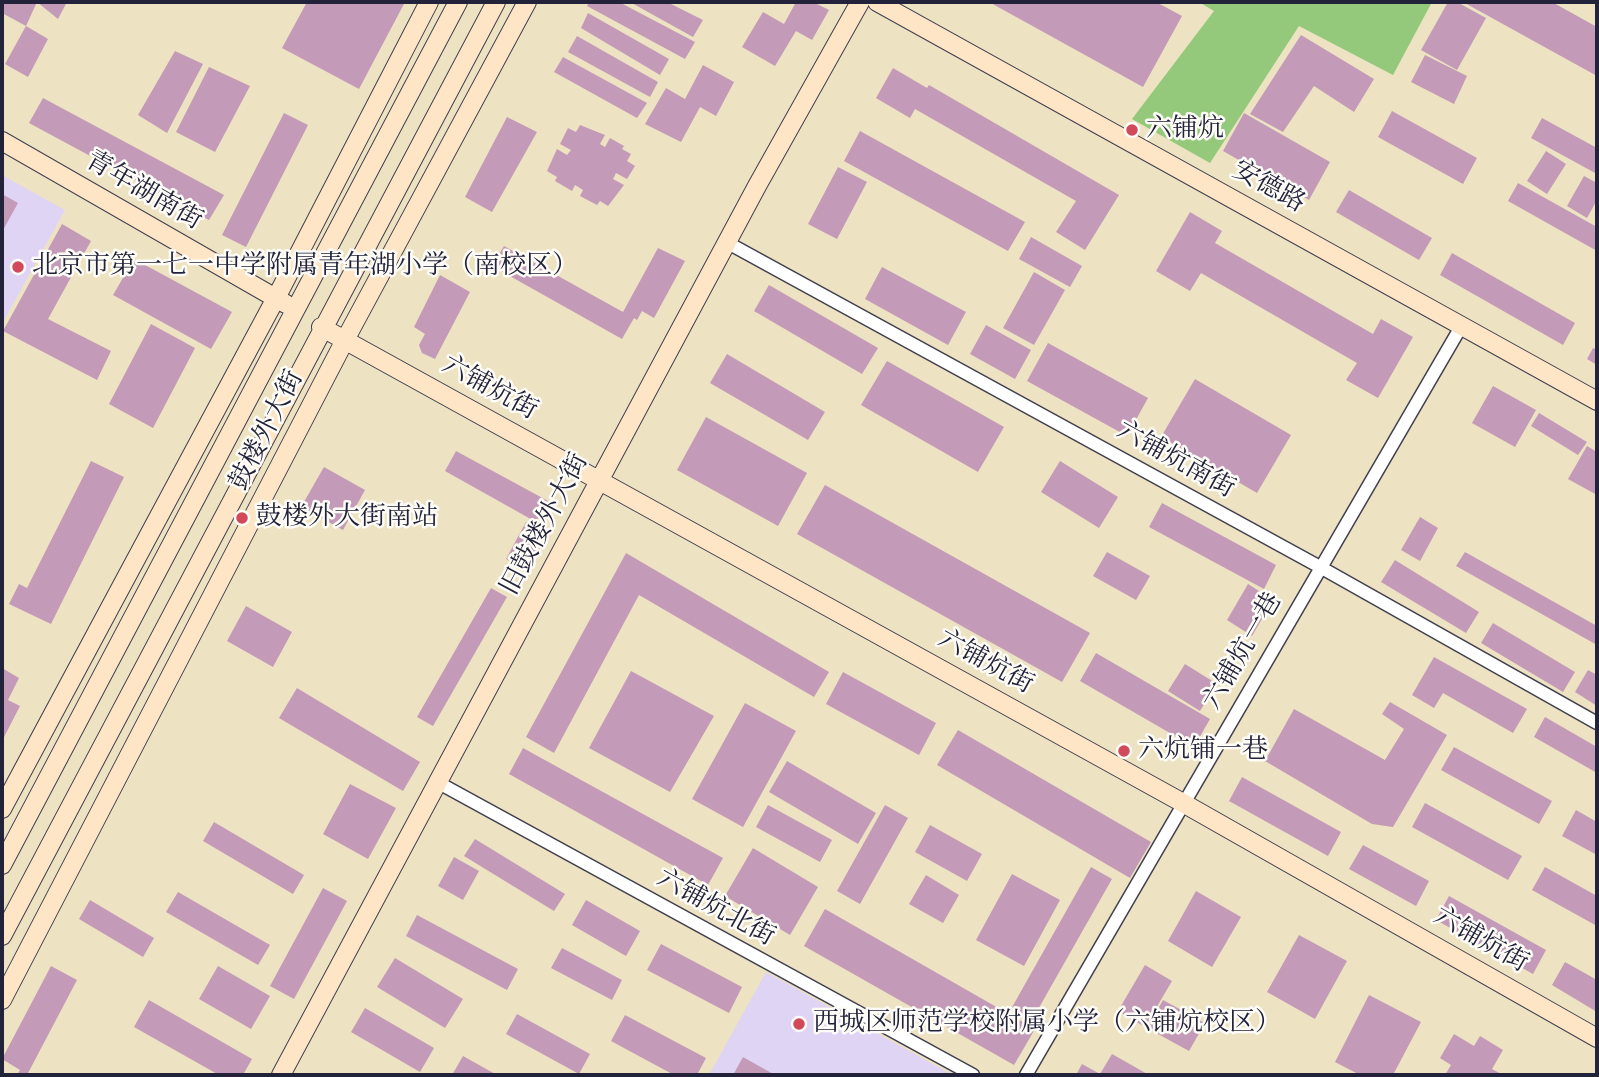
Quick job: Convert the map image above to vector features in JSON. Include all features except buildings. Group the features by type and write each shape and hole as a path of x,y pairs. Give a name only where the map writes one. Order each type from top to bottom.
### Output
{"street":[{"name":"鼓楼外大街","path":"2,808 276,298 429,2"},
{"name":"鼓楼外大街","path":"2,864 458,2"},
{"name":"鼓楼外大街","path":"2,936 321,327 496,2"},
{"name":"鼓楼外大街","path":"2,1000 345,340 527,2"},
{"name":"旧鼓楼外大街","path":"281,1075 860,2"},
{"name":"安德路","path":"877,2 1597,401"},
{"name":"青年湖南街","path":"2,141 296,309"},
{"name":"六铺炕南街","path":"728,243 1320,566 1597,723"},
{"name":"六铺炕一巷","path":"1027,1075 1462,325"},
{"name":"六铺炕街","path":"321,327 1183,803 1597,1038"},
{"name":"六铺炕北街","path":"437,782 972,1075"}],"shaded area":[{"name":"北京市第一七一中学附属青年湖小学（南校区）","path":"2,175 65,210 2,324"},
{"name":"西城区师范学校附属小学（六铺炕校区）","path":"766,972 953,1075 709,1075"}],"green space":[{"path":"1199,2 1432,2 1393,75 1299,26 1210,163 1132,119 1214,11"}],"place":[{"name":"六铺炕","path":"1132,130"},
{"name":"北京市第一七一中学附属青年湖小学（南校区）","path":"18,267"},
{"name":"鼓楼外大街南站","path":"242,518"},
{"name":"六炕铺一巷","path":"1124,751"},
{"name":"西城区师范学校附属小学（六铺炕校区）","path":"799,1024"}]}
